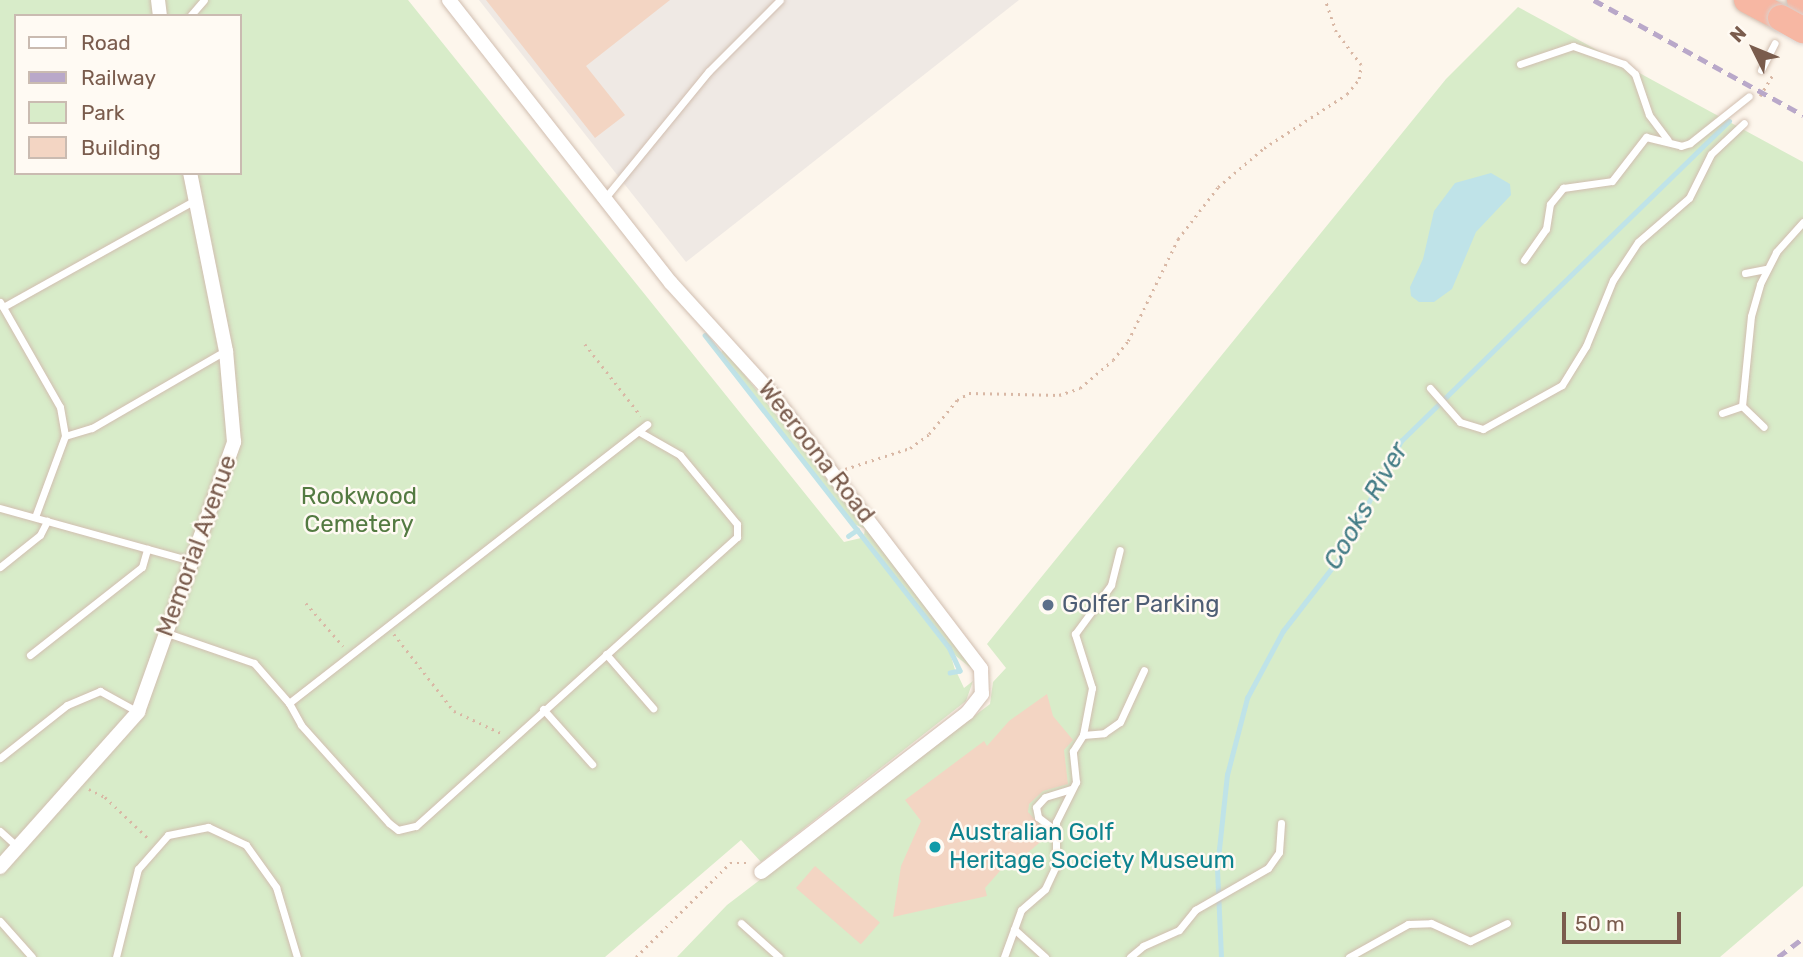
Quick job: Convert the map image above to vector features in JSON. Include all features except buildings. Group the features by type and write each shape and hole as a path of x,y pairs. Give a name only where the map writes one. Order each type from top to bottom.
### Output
{"highway":[{"path":"1747,0 1786,30"}],"street":[{"name":"Weeroona Road","path":"449,0 605,199 833,474 969,646 983,675 982,694 957,722 761,872"},
{"name":"Memorial Avenue","path":"0,867 138,712 234,442 226,351 190,175"}],"lane":[{"path":"192,14 204,0"},
{"path":"605,199 709,71 780,0"},
{"path":"1761,70 1786,30"},
{"path":"1520,64 1573,46 1624,64 1635,74 1649,115 1671,143"},
{"path":"1524,261 1546,229 1550,204 1563,188 1612,181 1646,137 1671,143 1690,143 1748,96"},
{"path":"1430,388 1452,415 1470,428 1493,426 1562,385 1586,346 1613,280 1638,242 1689,198 1711,154 1744,123"},
{"path":"35,517 65,436 60,407 1,304 195,200"},
{"path":"1742,406 1751,316 1766,269 1803,222"},
{"path":"1745,273 1766,269"},
{"path":"65,436 92,428 226,351"},
{"path":"1722,413 1742,406"},
{"path":"1742,406 1764,427"},
{"path":"289,703 647,424"},
{"path":"166,633 254,663 289,703 301,725 398,830 416,825 740,531 680,455 638,431"},
{"path":"0,508 192,561"},
{"path":"0,568 40,535 47,521"},
{"path":"30,655 142,567 147,549"},
{"path":"1004,957 1021,910 1038,897 1050,880 1058,857 1055,830 1060,807 1077,777 1073,751 1083,734 1092,681 1075,634 1111,585 1120,550"},
{"path":"606,654 653,708"},
{"path":"1083,734 1104,733 1120,722 1144,670"},
{"path":"0,758 67,705 100,691 138,712"},
{"path":"543,709 592,764"},
{"path":"1055,830 1038,817 1036,807 1045,797 1072,789"},
{"path":"1130,957 1143,946 1179,930 1195,910 1268,868 1279,852 1281,823"},
{"path":"116,957 138,869 168,835 208,827 246,845 276,887 297,957"},
{"path":"0,831 19,848"},
{"path":"0,921 32,957"},
{"path":"741,923 779,957"},
{"path":"1349,957 1408,924 1431,923 1470,941 1507,923"},
{"path":"1014,929 1045,957"}],"path":[{"path":"833,474 910,448 969,393 1059,395 1080,388 1113,360 1128,341 1178,239 1218,187 1264,148 1347,94 1359,79 1361,65 1336,32 1325,0"},
{"path":"585,344 647,424"},
{"path":"306,603 351,655"},
{"path":"388,626 454,711 496,728 508,741"},
{"path":"81,777 90,790 105,797 158,847"},
{"path":"636,957 730,863 741,860 761,872"}],"shaded area":[{"path":"479,0 1019,0 686,262"}],"green space":[{"name":"Rookwood Cemetery","path":"0,0 408,0 844,542 861,538 949,649 955,670 949,671 951,675 957,673 964,688 973,681 966,701 761,862 741,840 605,957 0,957"},
{"path":"1518,7 1803,162 1803,886 1720,957 677,957 727,905 990,704 993,682 1006,668 987,644 1446,79"},
{"path":"724,349 958,645 972,669 956,656 864,535 865,529 854,524 721,352"}],"water":[{"path":"1491,173 1510,184 1511,195 1476,232 1452,289 1434,302 1419,302 1411,296 1410,287 1423,259 1434,211 1455,183"}],"waterway":[{"name":"Cooks River","path":"1221,957 1217,868 1227,775 1247,698 1283,631 1338,560 1401,441 1729,121"},
{"path":"705,335 949,647 960,671 950,673"},
{"path":"848,536 857,530"}],"railway":[{"path":"1594,0 1803,115"},
{"path":"1778,957 1803,938"}],"place":[{"name":"Golfer Parking","path":"1048,605"},
{"name":"Australian Golf Heritage Society Museum","path":"935,847"}]}
